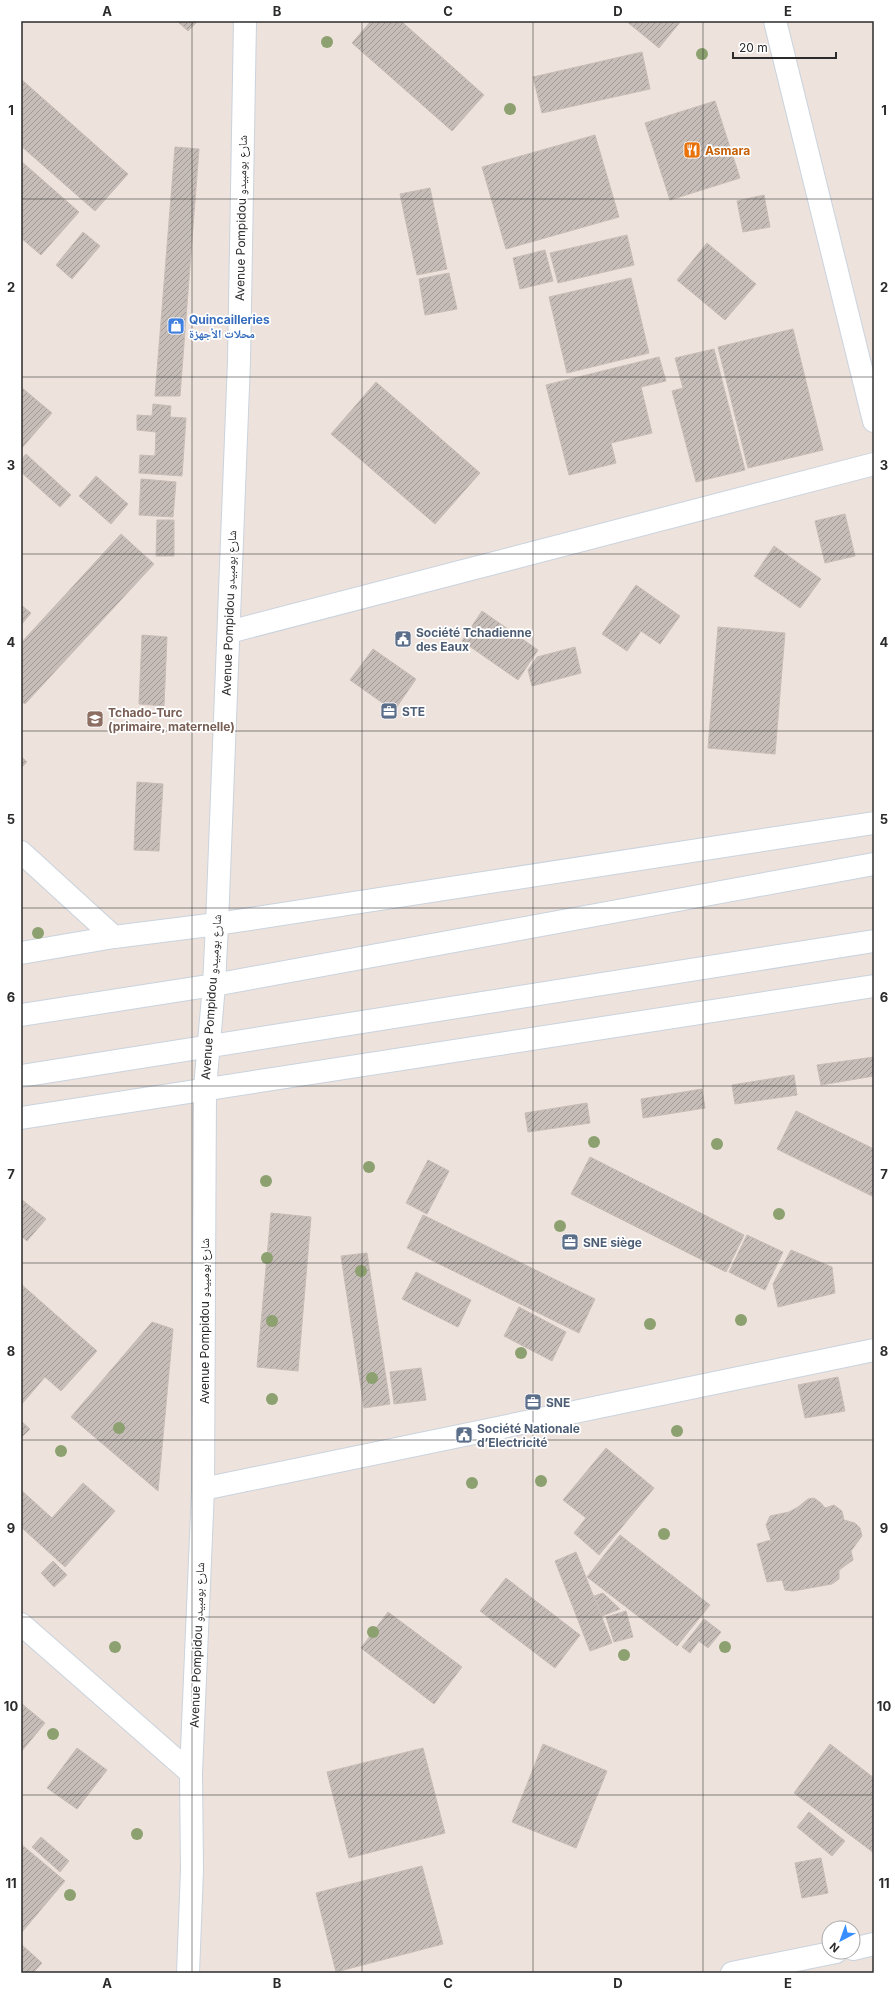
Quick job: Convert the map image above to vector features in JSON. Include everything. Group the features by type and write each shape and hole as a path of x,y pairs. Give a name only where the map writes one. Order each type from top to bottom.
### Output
{"street":[{"name":"Avenue Pompidou شارع بومبيدو","path":"188,1973 192,1870 191,1774 203,1490 205,1088 214,985 217,924 239,361 244,21"},
{"path":"775,21 874,421"},
{"path":"229,632 874,464"},
{"path":"21,953 114,937 217,924 874,823"},
{"path":"21,852 114,937"},
{"path":"21,1015 214,985 874,864"},
{"path":"21,1076 209,1048 874,941"},
{"path":"21,1118 205,1088 874,986"},
{"path":"203,1490 874,1350"},
{"path":"21,1624 191,1774"},
{"path":"861,1946 874,1944"},
{"path":"732,1973 821,1955"}],"building":[{"path":"177,21 198,21 188,31"},
{"path":"371,21 401,21 484,95 452,131 352,43"},
{"path":"626,21 681,21 659,48"},
{"path":"642,52 650,89 542,113 533,77"},
{"path":"21,79 128,174 95,211 21,146"},
{"name":"Asmara","path":"715,101 740,178 670,200 645,123"},
{"path":"595,135 619,217 506,249 482,167"},
{"path":"175,147 199,149 180,396 155,396"},
{"path":"21,161 79,212 41,255 21,238"},
{"path":"430,188 447,269 417,275 400,194"},
{"path":"764,195 770,227 743,232 737,201"},
{"path":"83,232 100,246 72,279 56,265"},
{"path":"627,235 634,265 558,283 550,253"},
{"path":"707,243 756,284 725,320 677,280"},
{"path":"545,250 553,281 520,289 513,258"},
{"path":"449,273 457,309 425,315 419,279"},
{"path":"631,278 649,353 567,373 549,297"},
{"path":"793,329 823,450 748,468 718,347"},
{"path":"714,349 745,470 696,482 672,391 683,388 675,358"},
{"path":"659,357 666,381 641,387 652,433 611,443 616,463 569,475 546,385"},
{"path":"376,382 480,473 435,524 331,434"},
{"path":"21,387 52,413 21,449"},
{"path":"153,404 171,406 170,417 186,418 182,476 139,473 140,455 155,456 156,432 137,430 137,415 152,416"},
{"path":"26,454 71,495 60,507 21,472 21,460"},
{"path":"96,476 128,504 111,524 79,496"},
{"path":"141,479 176,482 173,517 139,515"},
{"path":"845,514 855,556 825,563 815,521"},
{"path":"157,520 174,520 174,556 156,556"},
{"path":"121,534 154,564 25,704 21,701 21,643"},
{"path":"774,546 821,579 800,608 754,576"},
{"path":"636,585 680,616 660,644 641,631 627,651 602,634"},
{"path":"21,605 31,613 21,625"},
{"path":"482,611 538,650 518,680 462,641"},
{"path":"718,627 785,633 775,754 708,748"},
{"path":"142,635 167,637 164,706 139,704"},
{"path":"575,647 581,673 532,686 528,670 537,657"},
{"path":"373,649 416,679 394,711 350,680"},
{"path":"21,756 27,762 21,768"},
{"path":"137,782 163,784 159,851 134,850"},
{"path":"874,1057 874,1076 821,1085 817,1065"},
{"path":"794,1075 797,1095 735,1104 732,1085"},
{"path":"702,1089 705,1108 643,1118 641,1099"},
{"path":"587,1103 590,1123 528,1132 525,1113"},
{"path":"796,1111 874,1149 874,1197 777,1149"},
{"path":"590,1157 744,1235 726,1272 571,1194"},
{"path":"428,1160 449,1171 427,1214 406,1203"},
{"path":"21,1199 46,1219 27,1241 21,1236"},
{"path":"271,1213 311,1217 298,1371 257,1367"},
{"path":"423,1215 595,1299 579,1333 407,1248"},
{"path":"747,1235 783,1252 765,1290 729,1272"},
{"path":"791,1250 832,1267 835,1293 778,1307 773,1284"},
{"path":"367,1253 390,1404 364,1408 341,1256"},
{"path":"416,1272 471,1300 458,1327 402,1299"},
{"path":"21,1284 97,1351 61,1391 45,1377 21,1405"},
{"path":"519,1307 566,1332 552,1361 504,1336"},
{"path":"152,1322 173,1329 158,1491 71,1417"},
{"path":"421,1368 426,1400 394,1404 390,1372"},
{"path":"838,1377 845,1411 805,1418 798,1385"},
{"path":"21,1421 30,1429 21,1438"},
{"path":"606,1448 654,1488 599,1555 574,1533 586,1518 563,1500"},
{"path":"83,1483 115,1511 65,1567 21,1527 21,1490 52,1518"},
{"path":"814,1498 825,1508 834,1505 842,1511 844,1520 855,1523 860,1528 862,1536 851,1551 853,1560 839,1570 839,1579 832,1584 793,1591 785,1590 782,1580 767,1582 757,1544 771,1540 766,1525 770,1516 789,1512 808,1499"},
{"path":"620,1535 710,1605 677,1646 587,1577"},
{"path":"576,1552 612,1643 590,1651 555,1561"},
{"path":"53,1561 67,1575 54,1587 41,1573"},
{"path":"506,1578 580,1635 555,1668 480,1611"},
{"path":"603,1593 620,1609 602,1616 594,1596"},
{"path":"626,1611 633,1637 614,1642 606,1617"},
{"path":"388,1612 462,1667 434,1704 361,1648"},
{"path":"704,1619 721,1632 708,1648 699,1641 690,1653 682,1647"},
{"path":"21,1703 45,1723 21,1752"},
{"path":"543,1744 607,1771 576,1848 512,1822"},
{"path":"830,1744 874,1778 874,1853 794,1793"},
{"path":"77,1748 107,1770 77,1809 47,1788"},
{"path":"423,1748 445,1833 349,1858 327,1772"},
{"path":"809,1812 845,1841 832,1856 797,1827"},
{"path":"41,1837 69,1861 60,1872 32,1847"},
{"path":"22,1845 65,1881 22,1932 21,1846"},
{"path":"821,1858 828,1893 802,1898 795,1863"},
{"path":"422,1866 443,1944 336,1972 316,1893"},
{"path":"21,1944 42,1963 33,1973 21,1973"}],"place":[{"name":"Asmara","path":"692,150"},
{"name":"Quincailleries محلات الأجهزة","path":"176,326"},
{"name":"Société Tchadienne des Eaux","path":"403,639"},
{"name":"STE","path":"389,711"},
{"name":"Tchado-Turc (primaire, maternelle)","path":"95,719"},
{"name":"SNE siège","path":"570,1242"},
{"name":"SNE","path":"533,1402"},
{"name":"Société Nationale d’Electricité","path":"464,1435"}]}
